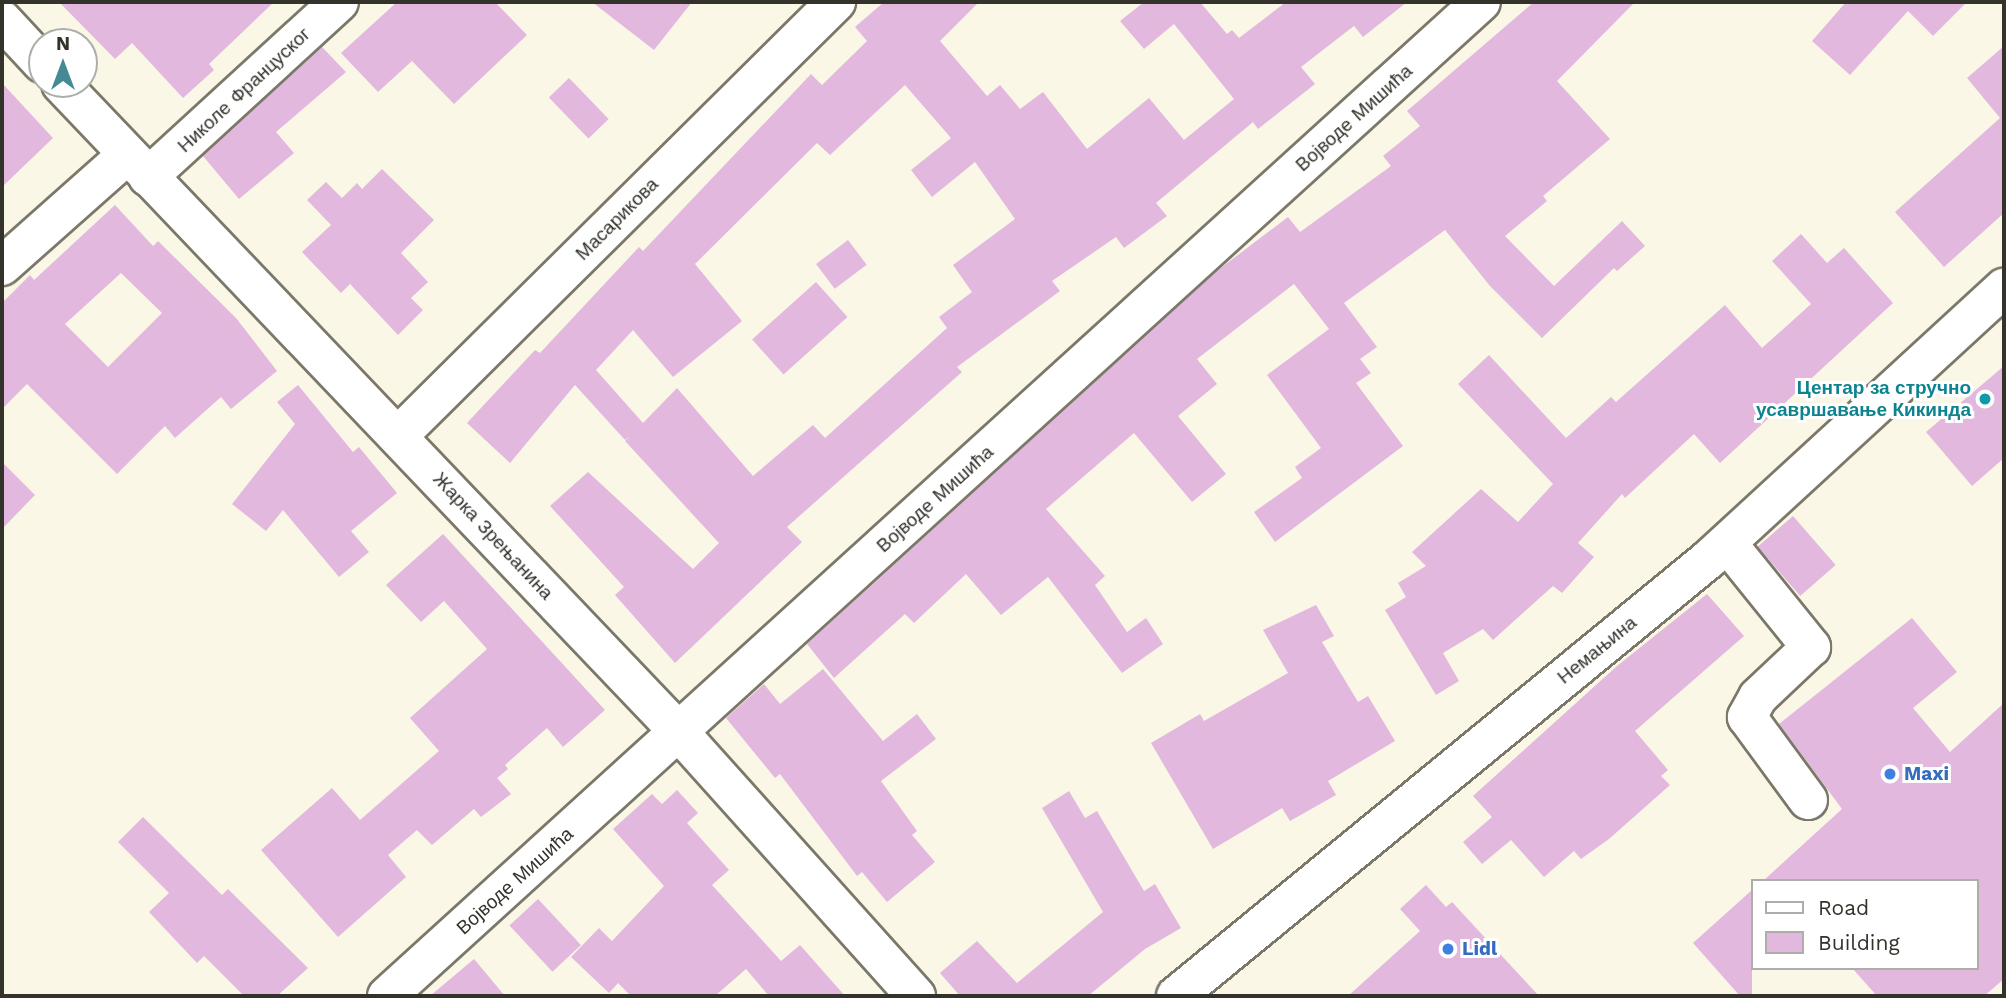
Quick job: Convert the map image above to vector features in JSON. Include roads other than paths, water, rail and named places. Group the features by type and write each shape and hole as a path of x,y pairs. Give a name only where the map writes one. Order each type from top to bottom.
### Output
{"street":[{"name":"Николе Француског","path":"2,266 138,166 339,2"},
{"name":"Масарикова","path":"398,436 836,2"},
{"name":"Војводе Мишића","path":"387,996 1481,2"},
{"path":"2,20 28,48"},
{"name":"Жарка Зрењанина","path":"74,98 679,732 916,996"},
{"name":"Немањина","path":"1176,996 1727,543 2004,288"},
{"path":"1727,543 1811,647 1758,698 1747,717 1808,800"}],"place":[{"name":"Центар за стручно усавршавање Кикинда","path":"1985,399"},
{"name":"Maxi","path":"1890,774"},
{"name":"Lidl","path":"1448,949"}]}
